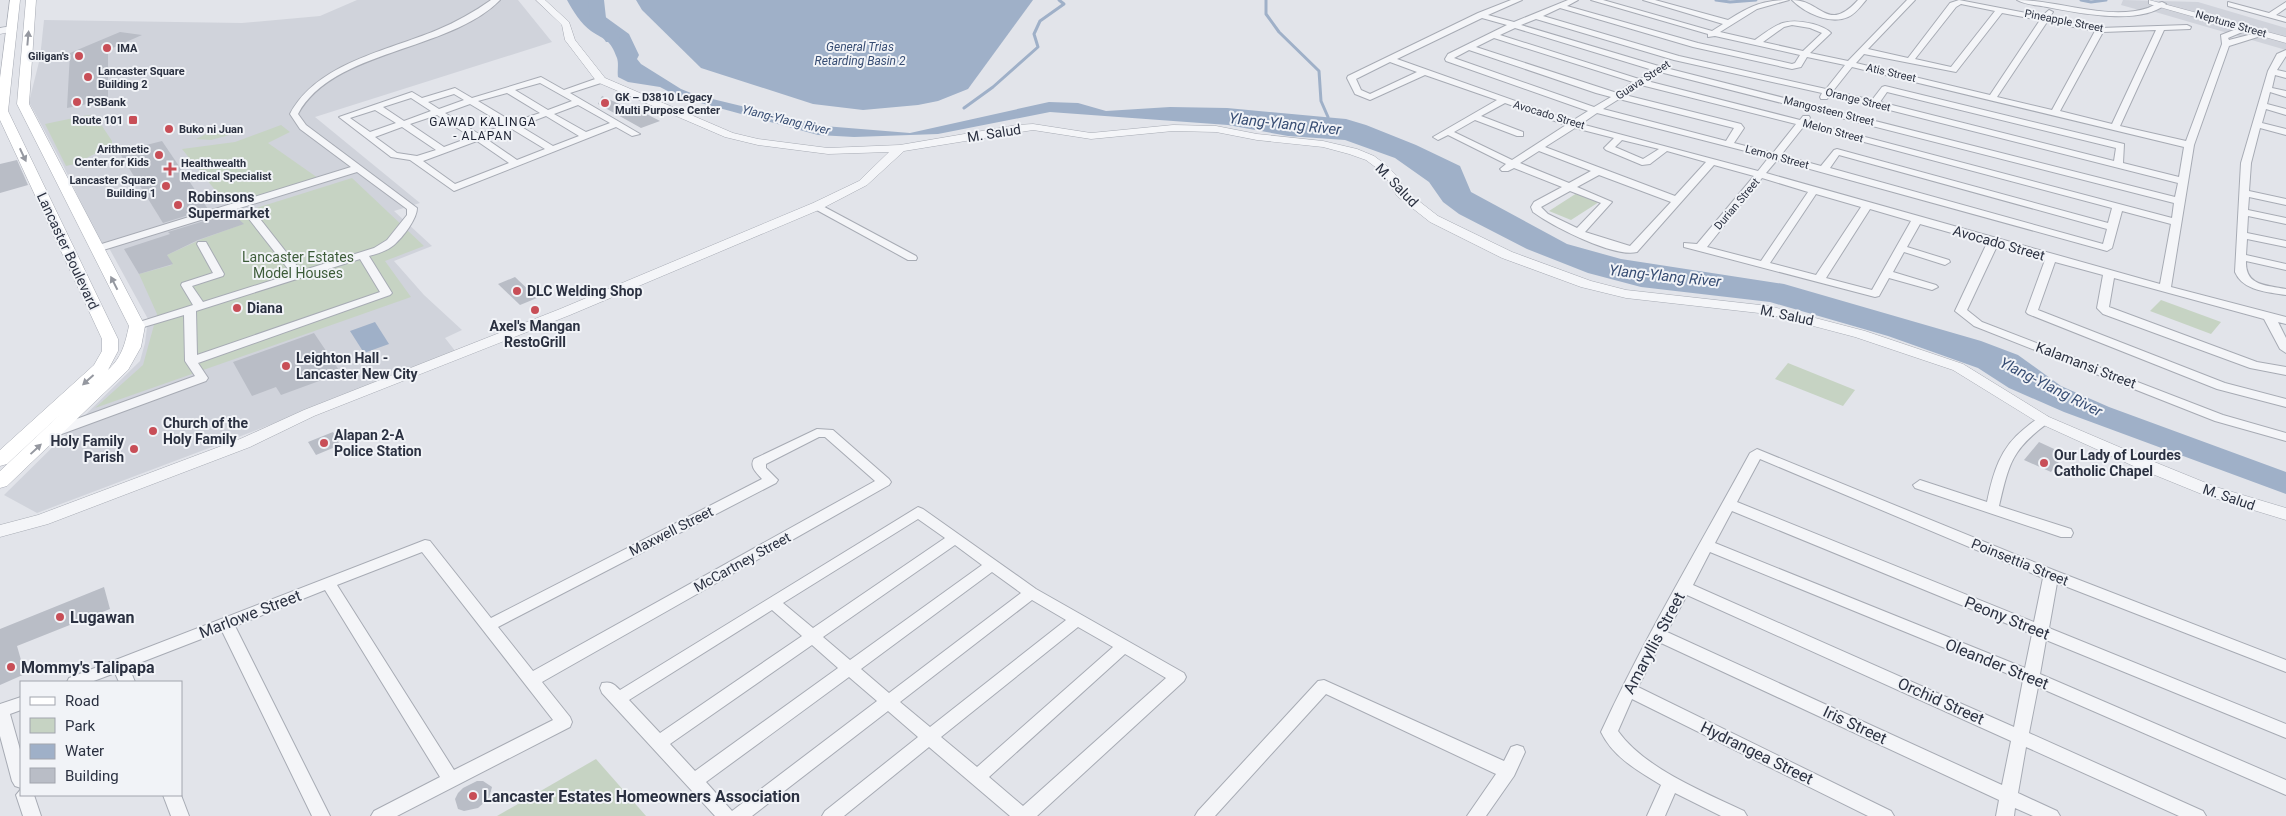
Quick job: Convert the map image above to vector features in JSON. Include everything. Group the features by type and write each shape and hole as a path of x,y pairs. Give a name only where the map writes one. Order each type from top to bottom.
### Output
{"main road":[{"name":"Lancaster Boulevard","path":"0,460 101,368 110,351 110,339 2,111 6,30 15,0"},
{"name":"Lancaster Boulevard","path":"30,0 23,104 137,326"},
{"path":"0,482 122,366 133,347 137,326"}],"street":[{"path":"137,326 298,274 363,256 391,242 412,215 412,208 303,127 294,114 296,107 308,93 334,74 442,31 476,14 496,0"},
{"path":"540,0 566,24 570,40 600,80 562,93"},
{"path":"1424,72 1373,96 1366,97 1358,92 1352,77 1481,15 1518,0"},
{"path":"1468,47 1574,0"},
{"name":"Atis Street","path":"1595,0 1715,33 2189,144"},
{"path":"1647,0 1730,24"},
{"name":"Guava Street","path":"1509,167 1754,7 1784,0"},
{"path":"1796,0 1820,13 1840,17 1847,15 1862,0"},
{"path":"1896,0 1910,1"},
{"path":"2021,0 2088,12 2151,11 2154,2"},
{"name":"Durian Street","path":"1700,248 1850,64 1910,1"},
{"name":"Neptune Street","path":"2154,2 2286,40"},
{"name":"Pineapple Street","path":"1910,61 1956,3 2001,9 2100,30 2187,27"},
{"path":"2231,4 2286,20"},
{"path":"2270,16 2286,4"},
{"path":"1560,6 1696,45 1796,66 1805,53 1826,31 1789,21 1758,42"},
{"path":"1992,98 2053,6"},
{"path":"1864,50 1948,70 1956,69 2001,9"},
{"name":"Mangosteen Street","path":"1481,15 1659,69 1815,107 2178,201"},
{"name":"Orange Street","path":"1536,16 1677,58 1828,92 2182,181"},
{"path":"2165,289 2178,201 2189,144 2226,44 2224,37 2244,28"},
{"path":"2115,127 2161,29"},
{"path":"2055,112 2100,30"},
{"path":"2226,44 2261,33"},
{"name":"Melon Street","path":"1492,36 1640,82 1803,122 2176,222"},
{"path":"1468,47 1599,91 1738,126 1739,128 1728,144"},
{"name":"Lemon Street","path":"1468,47 1449,59 1583,107 1824,169 2107,248 2112,227"},
{"path":"2284,56 2272,72 2246,163 2240,272 2244,279 2260,286 2286,292"},
{"name":"Avocado Street","path":"1389,59 1574,125 1666,148 1993,242 2286,321"},
{"path":"2272,72 2286,75"},
{"path":"368,136 470,101 541,80 635,134"},
{"name":"M. Salud","path":"600,80 729,135 758,142 828,151 900,148 1017,128 1033,127 1091,136 1173,128 1216,129 1256,137 1337,147 1370,158 1392,177 1401,193 1434,219 1507,255 1586,284 1626,294 1769,310 1860,334 1958,367 2044,420 2210,491 2286,514"},
{"path":"1874,104 1885,89 2121,146 2118,165"},
{"path":"2267,89 2286,94"},
{"path":"508,90 545,114 586,136"},
{"path":"422,101 456,91 552,149"},
{"path":"516,163 412,95 343,117 394,155 416,160 454,188 616,124"},
{"path":"1438,137 1502,100"},
{"path":"416,160 578,102"},
{"path":"376,106 443,150"},
{"path":"2263,106 2286,112"},
{"path":"1475,117 1520,134"},
{"path":"2257,124 2286,132"},
{"path":"1448,132 1509,167 1570,187 1607,202 1578,233"},
{"path":"1621,136 1609,148 1642,162 1651,161 1666,148"},
{"path":"0,531 42,520 245,443 309,413 565,312 817,206 863,183 900,148"},
{"path":"1538,148 1678,201"},
{"path":"1824,169 1837,152 2112,227 2118,206"},
{"path":"1599,171 1536,207 1540,213 1578,233 1619,248 1633,250 1712,161"},
{"path":"96,249 359,168"},
{"path":"1764,265 1814,190"},
{"path":"2244,193 2286,202"},
{"path":"817,206 912,258"},
{"path":"1820,278 1867,206"},
{"path":"2243,212 2286,221"},
{"path":"253,217 298,274"},
{"path":"1917,220 1886,274 1932,287"},
{"path":"2242,235 2286,244"},
{"name":"Kalamansi Street","path":"1993,242 1961,311 1965,316 1978,324 2219,418 2286,437"},
{"path":"54,432 202,378 191,361 195,308 186,285 219,274 202,244"},
{"name":"Durian Street","path":"1688,245 1820,278 1875,294 1886,274"},
{"path":"1901,248 1945,262"},
{"path":"191,361 309,324 388,296 363,256"},
{"path":"2241,257 2286,267"},
{"path":"2051,258 2032,312 2221,386 2249,395 2286,403"},
{"path":"2109,274 2103,308 2107,312 2254,365 2286,371"},
{"path":"2269,317 2286,349"},
{"path":"1992,508 2005,458 2020,436 2044,420"},
{"name":"Maxwell Street","path":"488,626 771,480 760,469 759,462 810,436 824,432"},
{"name":"McCartney Street","path":"531,680 884,482 832,436 824,432"},
{"name":"Amaryllis Street","path":"1671,783 1618,745 1609,732 1628,690 1757,453"},
{"name":"Poinsettia Street","path":"1757,453 2051,575 2286,666"},
{"path":"1920,485 2066,533"},
{"name":"Peony Street","path":"1729,504 2286,731"},
{"path":"726,816 613,694 772,602 918,512 1031,593 1178,677 1023,816 772,602"},
{"path":"659,743 955,538"},
{"name":"Marlowe Street","path":"78,681 426,545 488,626"},
{"name":"Oleander Street","path":"1707,545 2031,678 2286,788"},
{"path":"694,782 992,565"},
{"path":"2005,816 2051,575"},
{"path":"328,583 451,780"},
{"name":"Orchid Street","path":"1684,587 2197,816"},
{"path":"739,816 1031,593"},
{"path":"831,816 1077,619"},
{"path":"226,623 321,816"},
{"path":"380,816 404,810 451,780 564,722 488,626"},
{"name":"Iris Street","path":"1658,635 2051,816"},
{"path":"977,777 1124,646"},
{"path":"120,665 127,681"},
{"path":"1204,816 1324,686 1508,771"},
{"name":"Hydrangea Street","path":"1628,690 1885,816"},
{"path":"20,703 0,711 20,778"},
{"path":"1476,816 1508,771 1517,752"},
{"path":"1656,816 1671,783 1738,816"},
{"path":"25,796 32,816"},
{"path":"172,796 180,816"}],"shaded area":[{"path":"357,0 518,0 552,42 315,117 420,203 394,211 432,246 394,261 424,295 462,330 445,338 456,352 37,513 4,495 140,361 145,343 148,319 109,248 103,249 62,163 29,102 40,58 44,20 242,23 320,16"},
{"path":"2123,0 2198,2 2286,28 2286,50 2145,9 2139,10 2121,5"}],"green space":[{"path":"88,115 96,117 112,141 112,145 75,164 66,166 45,124"},
{"path":"281,125 290,132 268,143 318,178 228,206 182,149 235,142"},
{"path":"231,130 235,132 233,134 211,140 196,139 208,133"},
{"name":"Lancaster Estates Model Houses","path":"352,178 424,246 385,261 411,297 95,408 143,365 157,314 139,274 172,265 167,255 202,239 243,224 234,215"},
{"path":"1577,193 1599,202 1571,220 1549,211"},
{"path":"2161,300 2221,322 2211,334 2150,311"},
{"path":"1788,363 1855,390 1843,406 1775,379"},
{"path":"596,759 646,816 497,816"}],"water":[{"path":"567,0 590,0 589,3 593,8 629,34 639,55 637,59 641,64 681,89 696,95 824,126 910,133 1049,102 1078,103 1106,111 1170,107 1227,108 1346,119 1416,145 1460,166 1471,192 1567,244 1621,259 1784,284 1981,341 2018,355 2061,386 2109,407 2286,472 2286,494 2064,412 2009,388 1978,368 1888,336 1770,302 1641,287 1588,273 1527,249 1459,214 1443,202 1429,182 1395,158 1345,140 1288,136 1228,125 1050,112 938,134 854,137 818,135 679,97 660,87 628,82 618,77 618,60 612,47 607,41 584,25"},
{"name":"General Trias Retarding Basin 2","path":"636,0 1033,0 968,89 938,101 918,105 863,110 813,104 701,68 642,10"},
{"path":"375,322 389,344 364,353 350,331"}],"building":[{"name":"Lancaster Square Building 2","path":"120,32 142,35 108,50 108,100 67,108 70,53"},
{"path":"602,96 630,109 635,108 660,121 641,128 598,104"},
{"name":"Lancaster Square Building 1","path":"162,141 208,209 163,223 119,152"},
{"path":"17,160 28,185 0,193 0,164"},
{"path":"234,215 244,224 198,240 167,255 173,264 139,274 124,249 170,234 168,232 214,218 215,220"},
{"name":"DLC Welding Shop","path":"515,277 537,298 520,305 498,284"},
{"name":"Leighton Hall - Lancaster New City","path":"314,333 341,373 281,395 276,387 252,396 233,362"},
{"name":"Alapan 2-A Police Station","path":"333,432 340,445 316,455 308,442"},
{"name":"Our Lady of Lourdes Catholic Chapel","path":"2039,442 2065,454 2051,472 2024,460"},
{"name":"Lugawan","path":"104,587 110,609 17,646 25,674 0,685 0,629"},
{"name":"Lancaster Estates Homeowners Association","path":"477,781 483,781 492,787 489,798 478,808 464,811 458,809 455,799 458,793 463,788"}],"waterway":[{"name":"Ylang-Ylang River","path":"596,0 598,18 612,38"},
{"path":"964,108 993,87 1038,47 1034,34 1040,21 1064,4 1059,0"},
{"path":"1266,0 1266,14 1279,32 1319,71 1321,101 1328,117 1327,123"},
{"path":"1716,0 1730,2 1756,0"},
{"path":"2081,0 2091,2 2106,0"}],"place":[{"name":"IMA","path":"107,48"},
{"name":"Giligan's","path":"79,56"},
{"name":"Lancaster Square Building 2","path":"88,77"},
{"name":"PSBank","path":"77,102"},
{"name":"GK – D3810 Legacy Multi Purpose Center","path":"605,103"},
{"name":"Route 101","path":"133,120"},
{"name":"Buko ni Juan","path":"169,129"},
{"name":"Arithmetic Center for Kids","path":"159,155"},
{"name":"Healthwealth Medical Specialist","path":"170,169"},
{"name":"Lancaster Square Building 1","path":"166,186"},
{"name":"Robinsons Supermarket","path":"178,205"},
{"name":"DLC Welding Shop","path":"517,291"},
{"name":"Diana","path":"237,308"},
{"name":"Axel's Mangan RestoGrill","path":"535,310"},
{"name":"Leighton Hall - Lancaster New City","path":"286,366"},
{"name":"Church of the Holy Family","path":"153,431"},
{"name":"Alapan 2-A Police Station","path":"324,443"},
{"name":"Holy Family Parish","path":"134,449"},
{"name":"Our Lady of Lourdes Catholic Chapel","path":"2044,463"},
{"name":"Lugawan","path":"60,617"},
{"name":"Mommy's Talipapa","path":"11,667"},
{"name":"Lancaster Estates Homeowners Association","path":"473,796"}],"district":[{"name":"GAWAD KALINGA - ALAPAN","path":"483,129"}]}
